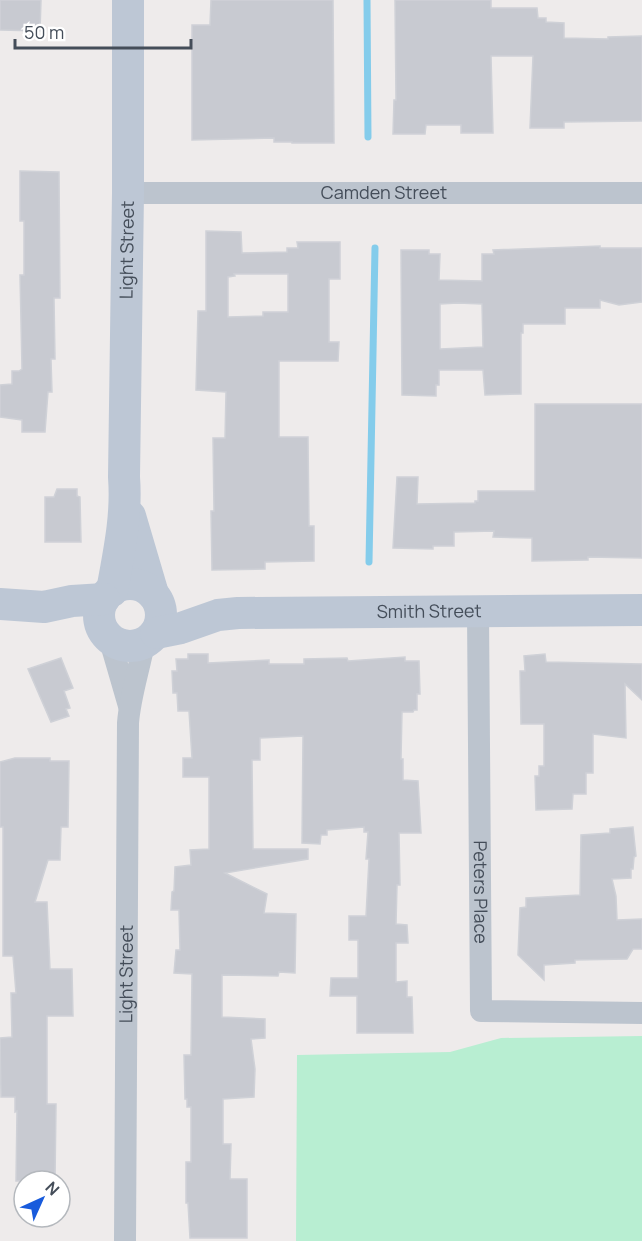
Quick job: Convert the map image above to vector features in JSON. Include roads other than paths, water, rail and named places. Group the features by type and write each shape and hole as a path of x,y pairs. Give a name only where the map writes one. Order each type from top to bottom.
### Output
{"street":[{"name":"Light Street","path":"125,1241 129,707 153,619 126,500 124,477 128,0"},
{"name":"Camden Street","path":"128,193 642,193"},
{"name":"Light Street","path":"108,595 123,529 126,500"},
{"path":"44,607 107,635 116,643 135,646 153,619 137,585 120,586 108,595 100,607 100,616 107,635"},
{"path":"0,604 44,607 108,595"},
{"name":"Smith Street","path":"153,619 182,628 218,615 642,610"},
{"name":"Peters Place","path":"478,612 481,1011 642,1013"},
{"name":"Light Street","path":"107,635 129,707"}],"waterway":[{"path":"367,0 368,137"},
{"path":"369,562 375,248"}]}
